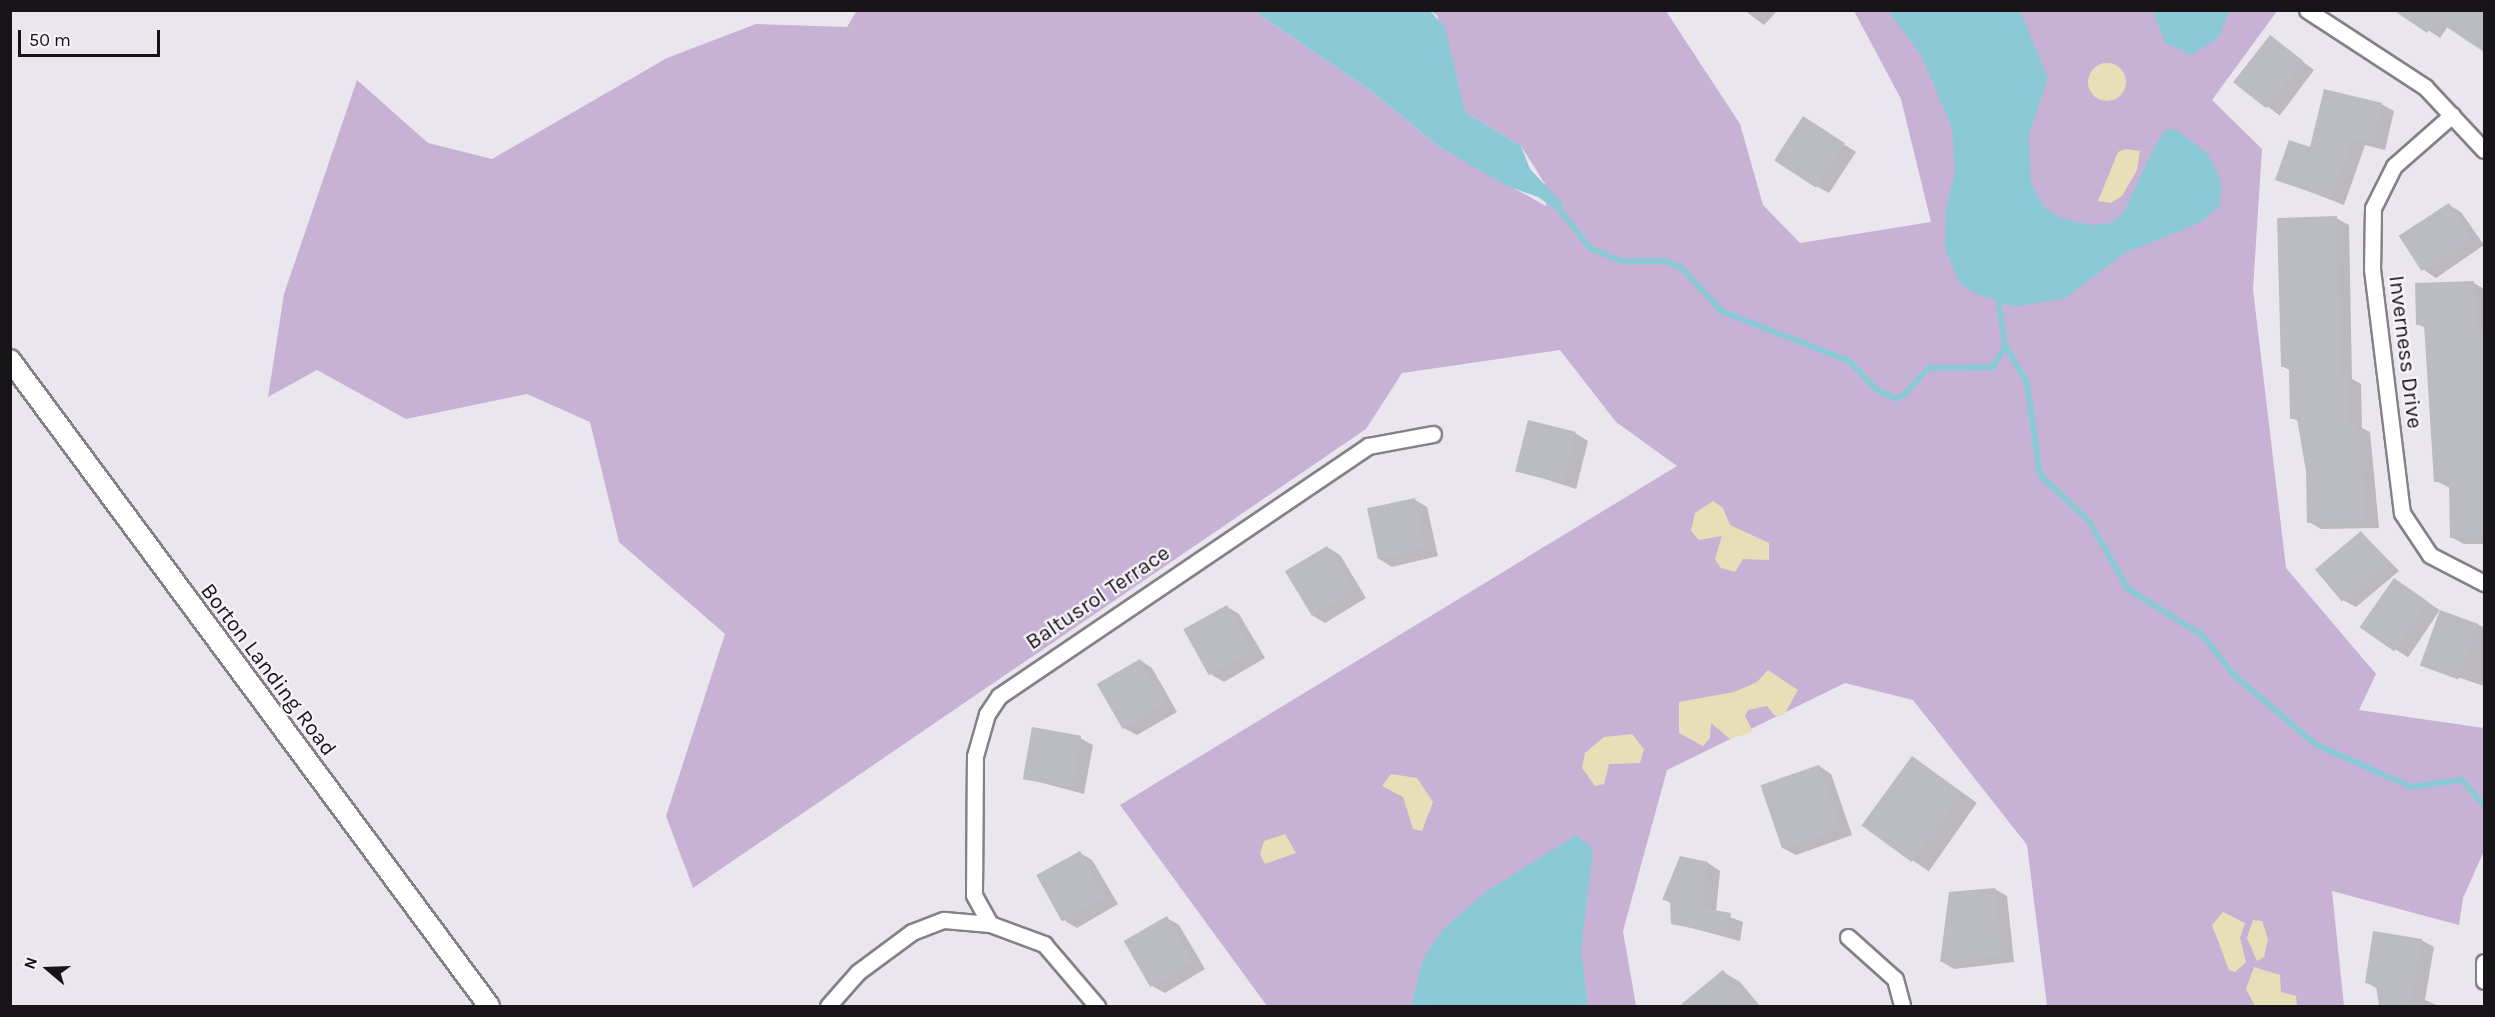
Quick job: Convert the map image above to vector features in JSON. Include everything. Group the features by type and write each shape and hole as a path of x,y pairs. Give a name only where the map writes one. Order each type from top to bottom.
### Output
{"street":[{"path":"2307,10 2425,87 2484,150"},
{"name":"Inverness Drive","path":"2452,115 2394,166 2373,208 2372,269 2402,513 2430,555 2484,583"},
{"name":"Borton Landing Road","path":"10,360 489,1006"},
{"name":"Baltusrol Terrace","path":"990,924 974,895 975,756 987,714 999,696 1368,446 1433,434"},
{"path":"828,1006 858,972 912,932 944,920 990,924 1044,944 1097,1006"},
{"path":"1848,937 1895,979 1902,1006"},
{"path":"2484,962 2484,981"}],"shaded area":[{"path":"857,10 1254,11 1371,91 1439,147 1546,206 1545,184 1521,146 1465,112 1437,15 1430,11 1666,11 1740,124 1763,205 1800,243 1931,222 1901,99 1854,11 2277,11 2212,100 2262,149 2253,289 2286,568 2376,674 2359,710 2484,728 2484,851 2463,898 2459,925 2332,891 2344,1006 2047,1006 2027,845 1913,700 1845,683 1667,770 1623,931 1636,1006 1267,1006 1120,805 1677,466 1616,422 1560,350 1402,373 1366,429 693,888 666,816 725,634 619,542 590,422 527,394 406,419 317,370 268,397 284,294 357,80 428,143 492,159 667,58 756,24 847,27"}],"sand":[{"path":"2107,63 2120,69 2126,82 2120,95 2107,101 2094,95 2088,82 2094,69"},
{"path":"2126,149 2140,151 2137,170 2122,196 2111,203 2098,201 2118,152"},
{"path":"1713,501 1723,508 1730,525 1769,543 1769,560 1743,559 1735,572 1721,568 1715,559 1722,536 1699,540 1691,531 1695,513"},
{"path":"1768,670 1798,690 1784,715 1775,716 1767,706 1748,710 1745,716 1753,732 1730,739 1711,723 1710,738 1703,746 1679,733 1679,702 1734,692 1757,682"},
{"path":"1632,734 1644,749 1640,763 1609,764 1604,784 1595,786 1582,768 1585,753 1604,737"},
{"path":"1391,774 1417,778 1433,802 1422,831 1413,829 1403,797 1382,786"},
{"path":"1285,834 1296,853 1265,864 1260,854 1264,841"},
{"path":"2223,912 2245,923 2240,938 2246,962 2235,972 2229,970 2212,925"},
{"path":"2253,920 2262,921 2268,939 2264,957 2257,961 2247,938"},
{"path":"2254,967 2280,975 2281,992 2296,996 2297,1006 2255,1006 2246,989"}],"water":[{"path":"2230,10 2218,38 2191,55 2165,43 2153,11"},
{"path":"1254,11 1430,11 1445,27 1465,112 1521,146 1530,169 1563,204 1563,215 1538,197 1507,186 1439,147 1371,91"},
{"path":"1888,11 2020,11 2048,78 2029,134 2031,183 2045,208 2061,218 2092,225 2110,223 2123,214 2154,147 2166,130 2176,129 2208,154 2221,180 2220,206 2199,223 2123,254 2066,298 2014,307 1972,292 1960,283 1945,250 1946,208 1955,172 1952,128 1921,55"},
{"path":"1576,835 1593,849 1581,949 1588,1006 1411,1006 1423,959 1443,929 1487,891"}],"building":[{"path":"2393,10 2484,10 2484,52 2436,20 2427,33"},
{"path":"2270,35 2303,61 2266,108 2233,82"},
{"path":"2324,89 2382,103 2373,144 2353,139 2331,199 2275,180 2289,140 2310,147"},
{"path":"1803,116 1845,143 1816,188 1774,160"},
{"path":"2449,203 2472,238 2422,271 2399,236"},
{"path":"2337,216 2340,376 2349,375 2350,424 2357,423 2367,521 2307,523 2306,471 2297,419 2290,419 2289,367 2281,367 2277,218"},
{"path":"2474,281 2476,332 2483,332 2484,537 2450,538 2449,482 2434,482 2424,324 2416,325 2415,283"},
{"path":"1528,420 1576,432 1563,483 1515,471"},
{"path":"1415,498 1426,549 1378,559 1367,508"},
{"path":"2361,531 2388,563 2342,602 2315,570"},
{"path":"1327,546 1354,591 1312,616 1285,571"},
{"path":"2394,578 2428,602 2394,651 2360,627"},
{"path":"1227,605 1253,651 1209,676 1183,629"},
{"path":"2440,610 2479,624 2458,679 2420,665"},
{"path":"1140,659 1166,704 1123,729 1097,684"},
{"path":"1032,727 1081,736 1072,788 1023,779"},
{"path":"1912,756 1962,792 1912,862 1861,826"},
{"path":"1819,765 1841,828 1782,849 1760,785"},
{"path":"1080,851 1106,897 1062,922 1036,875"},
{"path":"1680,856 1708,862 1703,908 1731,913 1727,935 1671,924 1670,901 1662,900"},
{"path":"1995,888 2002,956 1940,962 1949,892"},
{"path":"1167,916 1194,962 1150,987 1124,941"},
{"path":"2373,931 2422,939 2411,1006 2379,1006 2376,985 2365,983"},
{"path":"1723,970 1753,1006 1679,1006"}],"waterway":[{"path":"1559,209 1590,248 1621,261 1665,261 1682,268 1721,311 1849,361 1876,389 1894,398 1903,396 1928,368 1993,367 2005,347 1998,296"},
{"path":"2005,345 2027,383 2040,475 2089,521 2128,589 2202,635 2235,676 2315,744 2411,787 2462,780 2484,805"}]}
